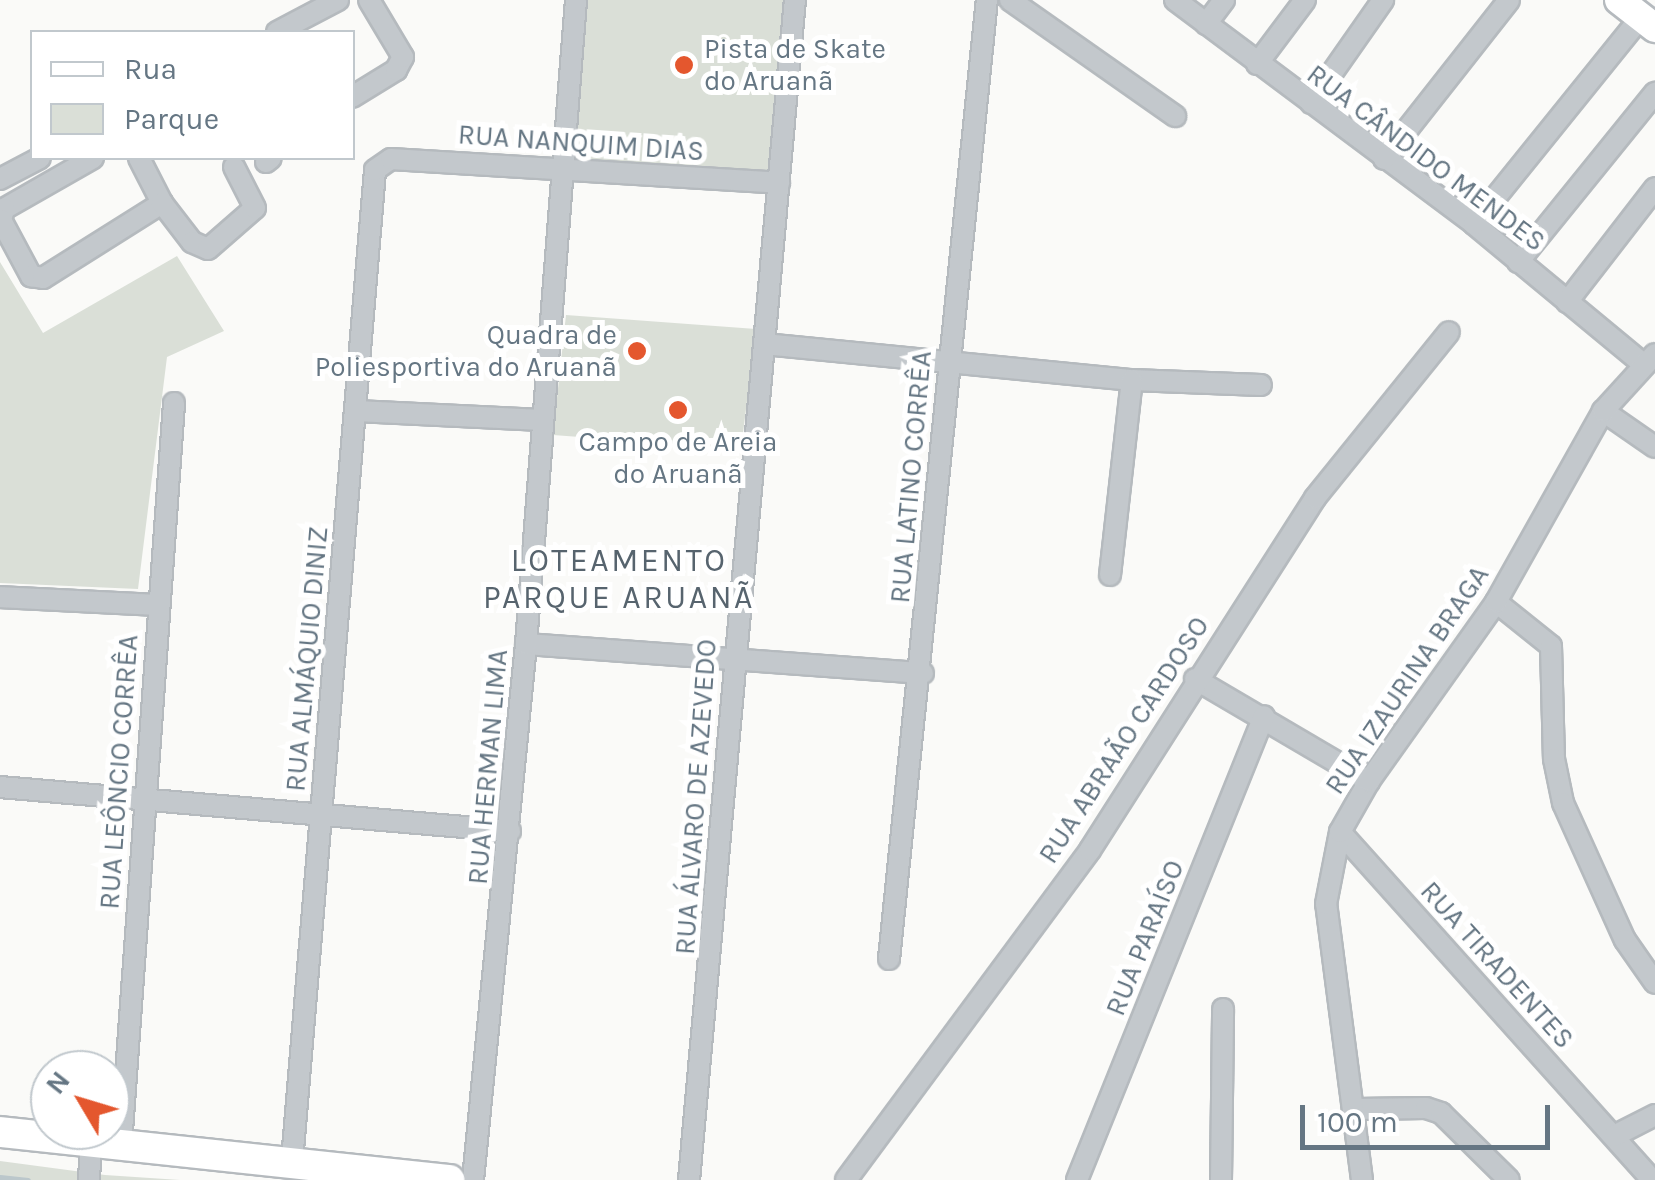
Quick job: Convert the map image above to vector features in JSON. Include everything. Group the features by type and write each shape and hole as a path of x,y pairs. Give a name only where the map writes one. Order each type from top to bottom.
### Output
{"highway":[{"path":"0,1132 97,1157 292,1161 449,1180"}],"main road":[{"path":"1619,0 1648,23"}],"street":[{"path":"281,30 338,0"},
{"path":"355,96 396,70 404,57 368,0"},
{"name":"RUA HERMAN LIMA","path":"474,1180 510,832 576,0"},
{"name":"RUA ÁLVARO DE AZEVEDO","path":"689,1180 795,0"},
{"name":"RUA LATINO CORRÊA","path":"890,959 923,673 947,359 986,0"},
{"path":"1010,0 1175,116"},
{"name":"RUA CÂNDIDO MENDES","path":"1175,0 1474,224 1568,302 1648,358"},
{"path":"1206,24 1224,0"},
{"path":"1257,64 1305,0"},
{"path":"1310,103 1383,0"},
{"path":"1384,158 1510,0"},
{"path":"1474,224 1648,23"},
{"path":"1518,262 1655,93"},
{"path":"0,178 36,160"},
{"path":"90,160 4,209 1,220 31,276 42,278 162,203"},
{"path":"140,160 162,203 192,242 208,249 256,208 234,167"},
{"name":"RUA NANQUIM DIAS","path":"381,163 562,166 779,183"},
{"name":"RUA ALMÁQUIO DINIZ","path":"292,1161 381,163"},
{"path":"1568,302 1655,188"},
{"name":"RUA ABRAÃO CARDOSO","path":"846,1180 1090,850 1195,679 1315,498 1449,332"},
{"path":"764,344 1132,380 1260,386"},
{"name":"RUA IZAURINA BRAGA","path":"1362,1180 1357,1109 1326,904 1340,832 1369,781 1496,602 1603,411 1648,358"},
{"path":"1110,575 1132,380"},
{"name":"RUA LEÔNCIO CORRÊA","path":"97,1157 144,800 174,404"},
{"path":"356,411 542,420"},
{"path":"1603,411 1655,447"},
{"path":"0,597 158,604"},
{"path":"1496,602 1551,646 1554,759 1563,803 1624,940 1655,983"},
{"path":"526,644 923,673"},
{"path":"1195,679 1369,781"},
{"name":"RUA PARAÍSO","path":"1078,1180 1264,716"},
{"path":"0,787 510,832"},
{"name":"RUA TIRADENTES","path":"1340,832 1652,1180"},
{"path":"1221,1180 1223,1008"},
{"path":"1357,1109 1426,1108 1441,1114 1509,1180"},
{"path":"1614,1136 1655,1115"}],"green space":[{"path":"584,0 788,0 773,174 569,161"},
{"path":"177,256 224,331 167,357 138,589 0,583 0,262 43,333"},
{"path":"566,315 756,329 741,449 553,435"},
{"path":"0,1161 105,1175 180,1180 0,1180"}],"waterway":[{"path":"0,1177 28,1180"}],"place":[{"name":"Pista de Skate do Aruanã","path":"684,65"},
{"name":"Quadra de Poliesportiva do Aruanã","path":"637,351"},
{"name":"Campo de Areia do Aruanã","path":"678,410"}],"district":[{"name":"LOTEAMENTO PARQUE ARUANÃ","path":"619,580"}]}
